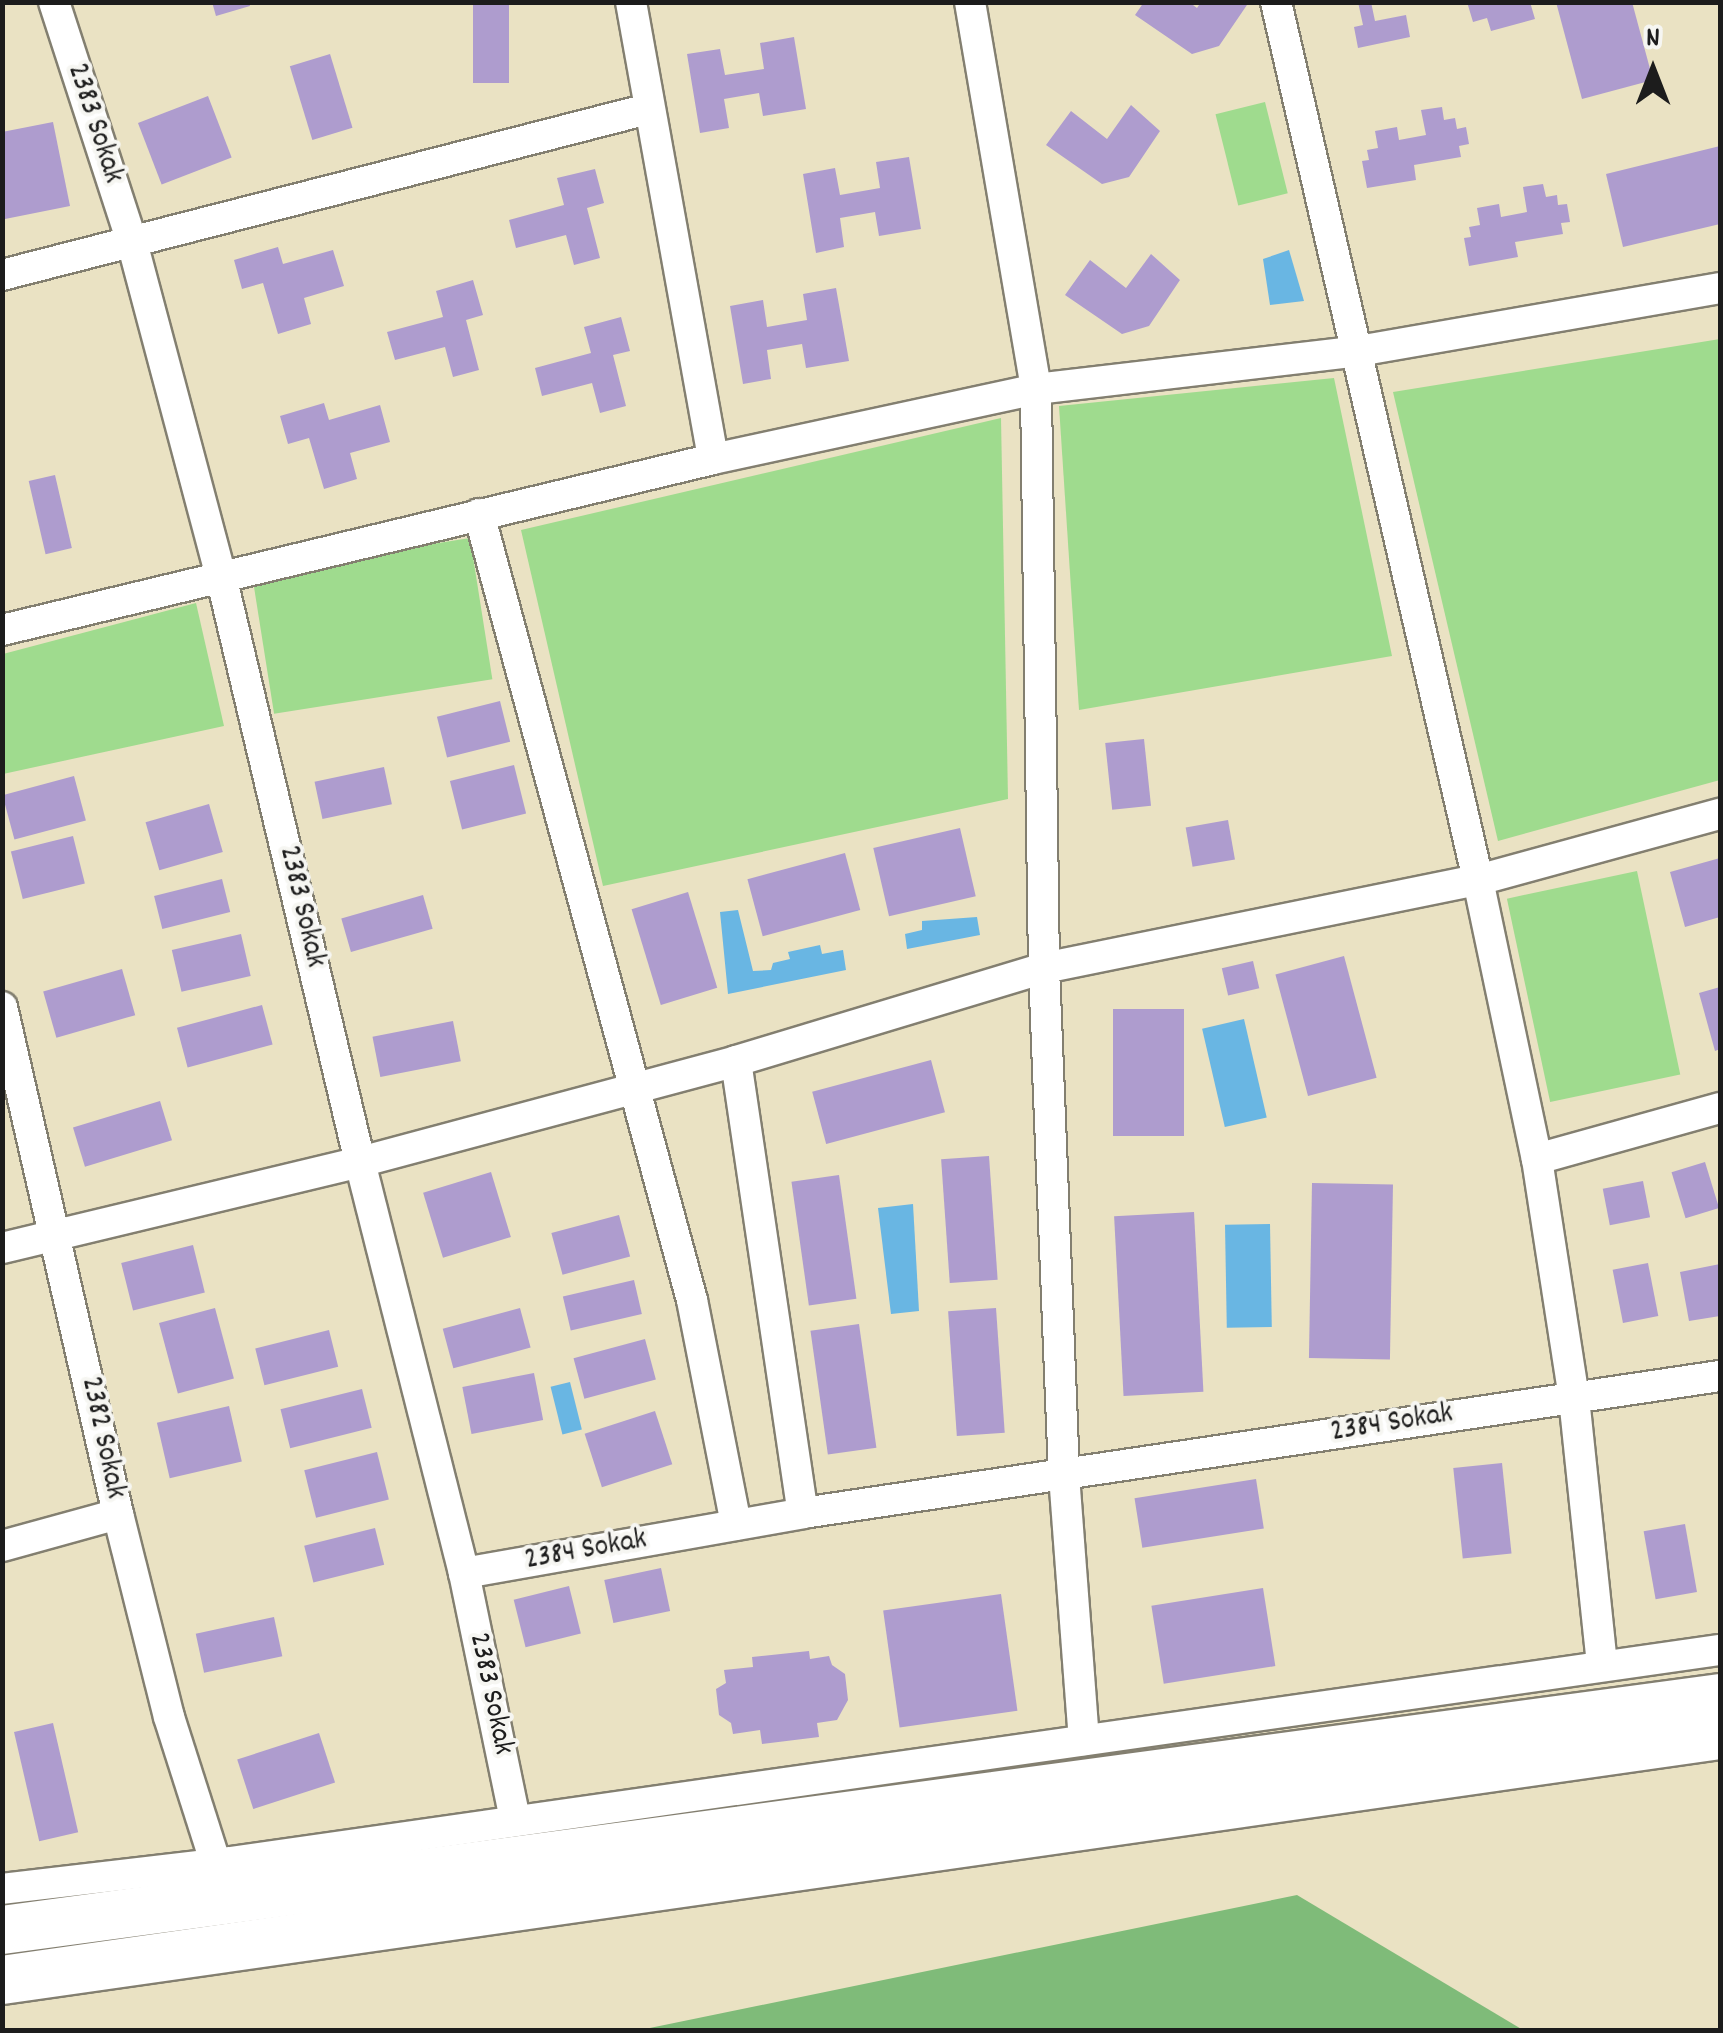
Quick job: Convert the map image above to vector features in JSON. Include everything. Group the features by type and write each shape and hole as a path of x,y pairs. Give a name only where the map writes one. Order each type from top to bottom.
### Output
{"main road":[{"path":"2,1930 1720,1698"},
{"path":"2,1980 1720,1735"}],"street":[{"name":"2383 Sokak","path":"54,2 132,242 221,576 360,1162 464,1573 514,1819"},
{"path":"631,2 714,459"},
{"path":"970,2 1036,388 1044,968 1064,1475 1084,1740"},
{"path":"1276,2 1353,352 1478,880 1537,1159 1574,1398 1602,1666"},
{"path":"2,275 648,108"},
{"path":"2,630 714,459 1036,388 1353,352 1720,288"},
{"path":"480,514 692,1300 736,1525"},
{"path":"2,1248 360,1162 736,1061 1044,968 1478,880 1720,814"},
{"name":"2382 Sokak","path":"2,1007 118,1514 170,1716 216,1864"},
{"path":"736,1061 802,1514"},
{"path":"1537,1159 1720,1108"},
{"name":"2384 Sokak","path":"464,1573 802,1514 1720,1376"},
{"path":"2,1546 118,1514"},
{"path":"2,1889 216,1864 1720,1650"}],"green space":[{"path":"1265,102 1288,193 1238,206 1216,114"},
{"path":"1720,339 1720,780 1498,841 1393,392"},
{"path":"1334,378 1392,656 1079,710 1059,406"},
{"path":"1001,418 1008,799 603,886 521,530"},
{"path":"470,538 492,679 274,714 252,573"},
{"path":"196,603 224,726 3,774 3,654"},
{"path":"1637,871 1680,1074 1550,1102 1507,899"},
{"path":"1297,1895 1523,2030 640,2030"}],"water":[{"path":"1289,250 1304,301 1270,305 1263,259"},
{"path":"738,910 753,971 771,970 773,963 790,959 788,952 820,945 822,954 843,950 846,970 728,994 720,912"},
{"path":"977,917 980,935 907,949 905,934 922,930 922,921"},
{"path":"1244,1019 1267,1117 1225,1127 1202,1029"},
{"path":"913,1204 919,1311 891,1314 878,1208"},
{"path":"1270,1224 1272,1327 1227,1328 1225,1225"},
{"path":"570,1382 582,1430 562,1434 551,1387"}],"building":[{"path":"212,2 249,2 250,6 216,16"},
{"path":"473,2 509,2 509,83 473,83"},
{"path":"1144,2 1189,2 1197,8 1201,2 1249,2 1219,46 1192,54 1135,15"},
{"path":"1358,2 1371,2 1375,21 1406,15 1410,37 1358,48 1354,27 1363,25"},
{"path":"1467,2 1530,2 1535,19 1491,31 1487,18 1473,22"},
{"path":"1556,2 1632,2 1653,80 1582,99"},
{"path":"794,37 806,109 763,116 759,93 724,99 729,128 700,133 687,54 720,49 725,75 764,69 760,43"},
{"path":"330,54 353,128 312,140 290,66"},
{"path":"208,96 232,158 162,184 138,123"},
{"path":"1131,105 1160,131 1129,177 1102,184 1046,145 1071,111 1107,139"},
{"path":"1442,107 1444,120 1455,118 1457,129 1466,127 1469,144 1459,146 1461,157 1414,165 1416,180 1367,188 1362,161 1369,160 1367,150 1378,148 1375,131 1397,127 1399,140 1426,135 1421,110"},
{"path":"53,122 70,206 5,219 2,132"},
{"path":"1720,146 1720,224 1623,247 1606,174"},
{"path":"909,157 921,229 879,236 875,212 840,218 844,247 816,253 803,174 835,168 840,195 880,188 876,162"},
{"path":"595,169 604,203 587,208 600,258 574,265 566,235 516,248 509,220 564,205 557,178"},
{"path":"1543,184 1546,197 1557,195 1558,205 1567,204 1570,222 1561,223 1563,234 1515,242 1518,257 1469,266 1464,238 1471,237 1469,227 1480,225 1477,208 1499,204 1501,217 1527,212 1523,187"},
{"path":"278,247 283,264 333,250 344,286 304,298 311,324 278,334 263,283 242,289 234,260"},
{"path":"1151,254 1180,280 1149,326 1122,334 1065,295 1090,260 1126,288"},
{"path":"473,280 483,315 466,320 479,370 453,377 445,347 395,360 387,332 443,317 436,291"},
{"path":"836,288 849,361 806,368 802,344 767,350 771,379 743,384 730,306 763,300 767,327 807,320 803,294"},
{"path":"621,317 630,351 613,355 626,406 600,413 592,383 542,396 535,368 591,353 584,327"},
{"path":"324,403 329,420 380,405 390,442 350,453 357,479 324,489 309,438 288,444 280,416"},
{"path":"55,475 72,548 46,554 29,481"},
{"path":"500,701 510,742 447,757 437,717"},
{"path":"1144,739 1151,806 1112,810 1105,743"},
{"path":"514,765 526,814 462,829 450,781"},
{"path":"384,767 392,804 322,819 315,782"},
{"path":"74,776 86,820 14,840 3,795"},
{"path":"209,804 223,852 159,870 146,822"},
{"path":"1228,820 1235,859 1193,867 1186,827"},
{"path":"960,828 976,896 889,916 873,848"},
{"path":"73,836 85,884 23,899 11,851"},
{"path":"845,853 860,910 763,936 747,879"},
{"path":"1720,858 1720,917 1685,927 1670,872"},
{"path":"222,879 230,912 162,929 154,896"},
{"path":"688,892 717,988 661,1005 632,909"},
{"path":"423,895 433,929 351,952 341,918"},
{"path":"241,934 251,976 181,992 172,950"},
{"path":"1344,956 1377,1078 1308,1096 1275,974"},
{"path":"1253,961 1259,988 1228,995 1222,968"},
{"path":"122,969 135,1015 56,1038 43,992"},
{"path":"1720,987 1720,1049 1715,1051 1699,993"},
{"path":"262,1005 273,1045 188,1067 177,1028"},
{"path":"1113,1009 1184,1009 1184,1136 1113,1136"},
{"path":"453,1021 461,1061 380,1077 373,1037"},
{"path":"931,1060 945,1112 826,1144 812,1092"},
{"path":"160,1101 172,1140 85,1167 73,1128"},
{"path":"989,1156 998,1280 950,1283 941,1159"},
{"path":"1705,1162 1719,1208 1686,1218 1672,1172"},
{"path":"491,1172 511,1237 443,1258 423,1193"},
{"path":"839,1175 856,1299 809,1305 791,1182"},
{"path":"1643,1181 1650,1217 1610,1225 1603,1189"},
{"path":"1312,1183 1393,1184 1390,1359 1309,1358"},
{"path":"1194,1212 1203,1392 1124,1396 1114,1216"},
{"path":"619,1215 630,1257 563,1275 551,1233"},
{"path":"193,1245 205,1293 133,1310 121,1263"},
{"path":"1648,1263 1658,1316 1623,1323 1613,1270"},
{"path":"1720,1264 1720,1316 1689,1321 1680,1272"},
{"path":"634,1280 642,1314 571,1331 563,1296"},
{"path":"215,1308 234,1379 178,1394 159,1323"},
{"path":"520,1308 531,1348 453,1368 443,1329"},
{"path":"996,1308 1005,1433 957,1436 948,1311"},
{"path":"859,1324 876,1448 828,1455 810,1331"},
{"path":"329,1330 338,1367 264,1385 255,1348"},
{"path":"645,1339 656,1380 584,1399 574,1358"},
{"path":"534,1373 543,1420 472,1434 462,1387"},
{"path":"362,1389 372,1428 290,1448 280,1409"},
{"path":"229,1406 242,1462 170,1478 157,1423"},
{"path":"655,1411 672,1464 602,1487 585,1434"},
{"path":"377,1452 389,1500 316,1518 304,1470"},
{"path":"1502,1463 1512,1554 1463,1559 1453,1468"},
{"path":"1256,1479 1264,1528 1142,1548 1135,1498"},
{"path":"1685,1524 1697,1592 1656,1599 1644,1531"},
{"path":"375,1528 384,1565 313,1583 304,1546"},
{"path":"661,1568 670,1611 613,1623 604,1580"},
{"path":"569,1586 581,1634 526,1647 514,1600"},
{"path":"1263,1588 1275,1666 1164,1684 1151,1606"},
{"path":"1001,1594 1017,1711 900,1727 883,1611"},
{"path":"274,1617 282,1656 204,1673 196,1634"},
{"path":"809,1651 810,1659 829,1656 832,1665 845,1674 848,1700 837,1720 817,1723 819,1737 762,1744 760,1730 733,1734 731,1723 719,1715 716,1689 726,1683 724,1670 753,1667 752,1657"},
{"path":"53,1723 78,1832 39,1841 14,1732"},
{"path":"319,1733 335,1782 253,1809 237,1760"}]}
